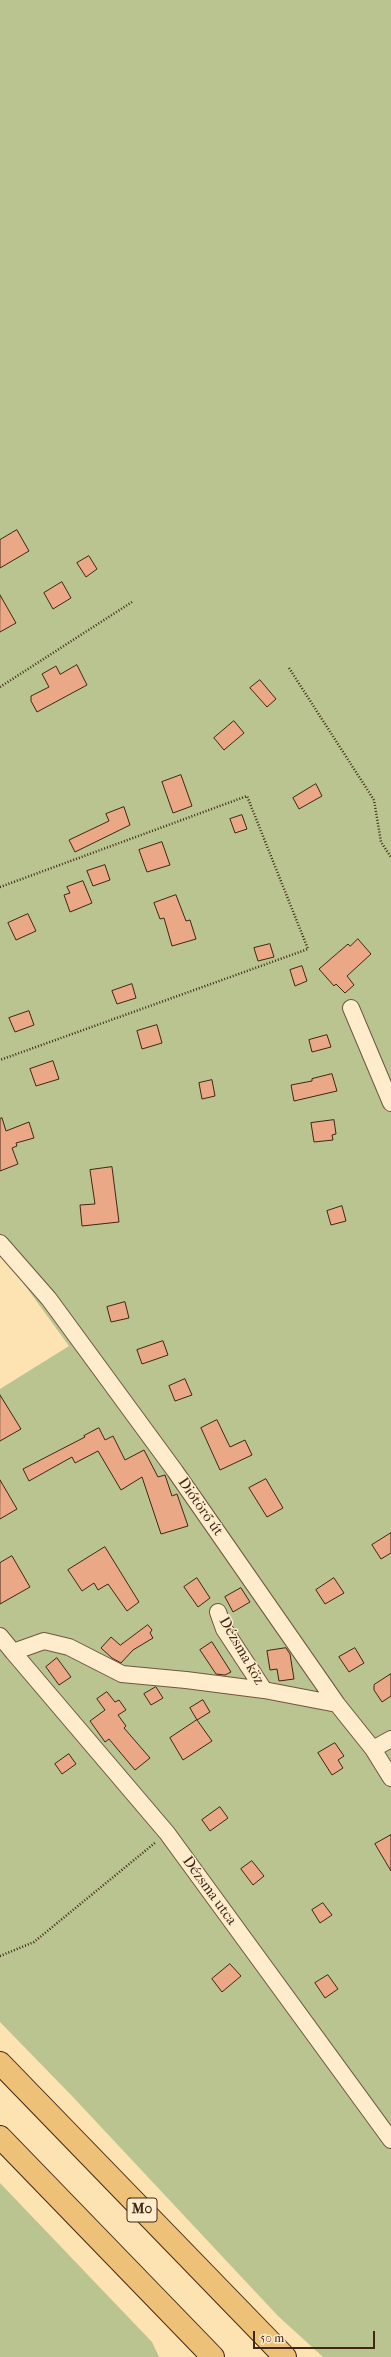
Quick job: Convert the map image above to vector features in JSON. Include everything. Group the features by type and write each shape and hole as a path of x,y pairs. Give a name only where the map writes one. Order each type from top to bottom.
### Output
{"highway":[{"name":"M0","path":"0,2063 285,2357"},
{"path":"0,2137 214,2357"}],"street":[{"path":"351,1008 391,1103"},
{"name":"Diótörő út","path":"0,1243 49,1299 175,1471 337,1704 373,1748 391,1778"},
{"name":"Dézsma köz","path":"218,1612 224,1629 264,1690"},
{"name":"Dézsma utca","path":"0,1636 167,1833 391,2140"},
{"path":"14,1652 44,1641 69,1647 122,1674 264,1690 337,1704"},
{"path":"373,1748 391,1739"}],"path":[{"path":"0,687 132,602"},
{"path":"289,668 374,800 381,842 391,857"},
{"path":"0,887 247,796 308,949 0,1060"},
{"path":"0,1956 34,1942 167,1833"}],"green space":[{"path":"0,0 391,0 391,2357 323,2357 278,2316 72,2096 0,2022 0,1389 69,1346 0,1251"},
{"path":"0,2183 152,2342 159,2357 0,2357"}],"building":[{"path":"17,530 29,551 0,568 0,540"},
{"path":"89,556 97,569 86,577 77,563"},
{"path":"62,582 71,598 53,609 44,593"},
{"path":"0,595 16,623 0,632"},
{"path":"77,665 87,685 37,712 31,701 31,696 49,687 42,674 56,666 60,674"},
{"path":"260,680 276,699 267,707 250,688"},
{"path":"234,721 244,733 224,750 214,738"},
{"path":"181,775 192,806 173,813 162,782"},
{"path":"316,784 322,796 299,809 293,798"},
{"path":"124,807 130,825 75,852 69,840 109,821 106,814"},
{"path":"242,815 247,829 235,833 230,819"},
{"path":"162,842 170,865 147,872 139,850"},
{"path":"105,865 110,880 93,886 87,871"},
{"path":"83,881 92,903 70,912 64,895 70,893 67,887"},
{"path":"176,895 186,921 190,920 196,939 172,946 164,918 160,919 154,903"},
{"path":"28,914 36,931 16,940 8,923"},
{"path":"358,939 371,954 347,976 354,985 345,993 336,984 334,986 319,969 348,944 350,946"},
{"path":"270,944 274,957 258,961 254,948"},
{"path":"302,966 307,981 295,986 290,970"},
{"path":"132,984 136,998 117,1004 112,991"},
{"path":"29,1011 34,1025 15,1032 9,1018"},
{"path":"157,1025 162,1043 142,1049 137,1031"},
{"path":"327,1035 331,1047 312,1052 309,1040"},
{"path":"53,1061 59,1079 36,1086 30,1069"},
{"path":"332,1074 337,1091 294,1101 291,1085 312,1081 312,1079"},
{"path":"212,1080 215,1096 202,1099 199,1083"},
{"path":"2,1118 6,1131 29,1122 34,1138 16,1143 17,1146 12,1148 18,1164 0,1171 0,1119"},
{"path":"334,1120 336,1134 332,1135 333,1140 314,1142 311,1123"},
{"path":"112,1167 119,1222 82,1226 80,1205 95,1204 90,1170"},
{"path":"342,1206 346,1221 331,1225 327,1211"},
{"path":"125,1302 129,1318 111,1322 107,1307"},
{"path":"163,1341 168,1355 142,1364 137,1350"},
{"path":"185,1379 192,1395 175,1401 169,1386"},
{"path":"0,1395 21,1429 0,1441"},
{"path":"217,1420 230,1447 245,1440 252,1455 220,1470 201,1428"},
{"path":"99,1428 105,1440 113,1436 125,1460 144,1450 158,1477 165,1475 172,1496 177,1494 188,1526 161,1534 142,1477 121,1490 98,1451 75,1463 72,1457 29,1481 23,1469 85,1437 84,1436"},
{"path":"266,1479 283,1508 267,1517 249,1488"},
{"path":"0,1480 17,1509 0,1519"},
{"path":"391,1533 391,1553 381,1559 372,1545"},
{"path":"105,1547 139,1602 127,1611 108,1584 98,1590 94,1583 82,1591 68,1570"},
{"path":"12,1556 30,1587 0,1604 0,1563"},
{"path":"197,1578 210,1598 198,1607 184,1587"},
{"path":"334,1578 344,1593 325,1604 316,1590"},
{"path":"241,1588 250,1602 233,1612 225,1597"},
{"path":"148,1625 152,1630 150,1633 153,1638 133,1650 121,1663 112,1658 101,1648 111,1637 120,1645"},
{"path":"212,1642 231,1672 225,1675 216,1674 200,1650"},
{"path":"286,1648 290,1654 294,1679 279,1681 277,1669 270,1670 267,1651"},
{"path":"355,1648 364,1663 349,1672 339,1657"},
{"path":"57,1658 71,1677 59,1685 46,1667"},
{"path":"391,1674 391,1696 382,1702 374,1690 374,1685"},
{"path":"156,1687 163,1698 151,1705 144,1694"},
{"path":"107,1692 115,1702 119,1700 126,1710 118,1715 126,1726 124,1728 150,1758 135,1770 109,1739 105,1742 90,1721 105,1710 97,1699"},
{"path":"203,1700 210,1712 197,1720 190,1708"},
{"path":"197,1720 212,1741 183,1760 170,1738"},
{"path":"335,1743 344,1756 338,1760 343,1768 332,1775 318,1753"},
{"path":"69,1754 76,1764 62,1774 55,1764"},
{"path":"220,1807 228,1818 210,1831 202,1820"},
{"path":"391,1835 391,1871 375,1844"},
{"path":"252,1861 264,1876 253,1885 241,1869"},
{"path":"323,1903 332,1915 320,1923 312,1910"},
{"path":"230,1964 241,1976 222,1992 212,1979"},
{"path":"328,1975 338,1989 325,1998 315,1983"}]}
